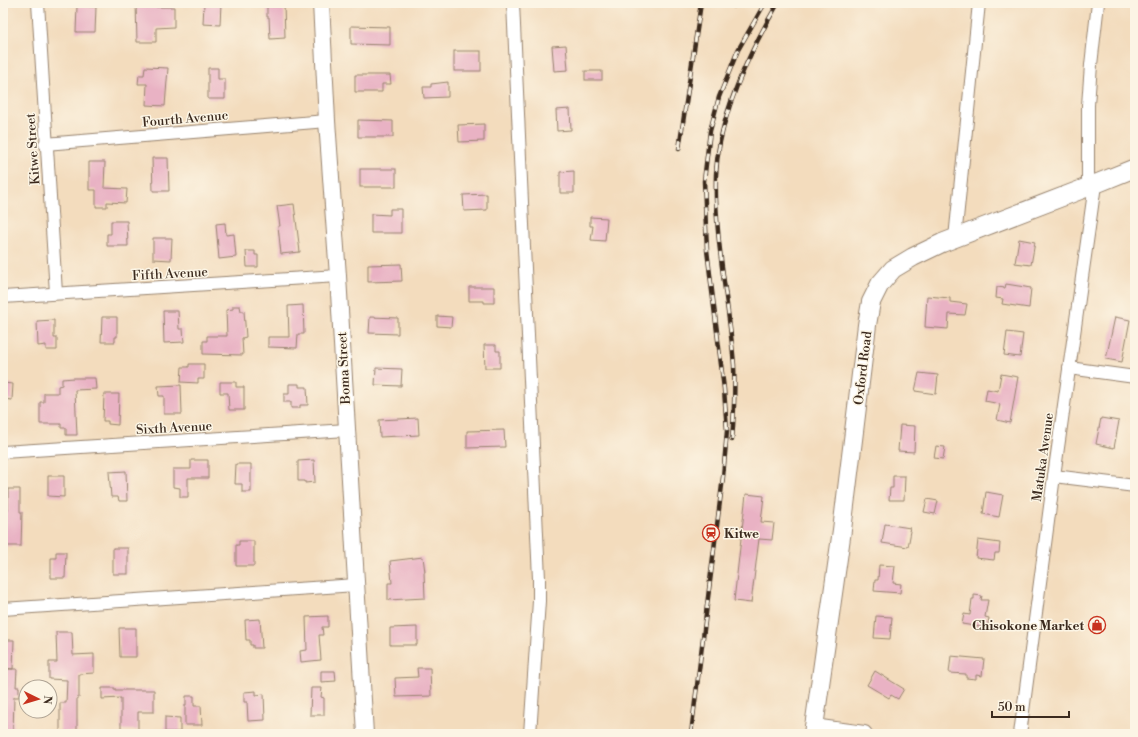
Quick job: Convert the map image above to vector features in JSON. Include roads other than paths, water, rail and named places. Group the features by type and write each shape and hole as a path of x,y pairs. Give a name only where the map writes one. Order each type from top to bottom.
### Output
{"main road":[{"name":"Oxford Road","path":"813,731 842,530 867,325 871,302 880,284 893,269 913,257 955,238 1135,168"}],"street":[{"name":"Kitwe Street","path":"38,3 45,144 56,293"},
{"name":"Boma Street","path":"321,3 365,734"},
{"path":"513,3 539,579 539,601 530,734"},
{"path":"955,238 978,3"},
{"name":"Matuka Avenue","path":"1020,734 1092,186 1088,105 1098,3"},
{"name":"Fourth Avenue","path":"45,144 327,121"},
{"name":"Fifth Avenue","path":"3,297 338,276"},
{"path":"1069,368 1135,377"},
{"name":"Sixth Avenue","path":"3,452 347,430"},
{"path":"1054,476 1135,486"},
{"path":"3,609 356,585"},
{"path":"813,731 864,734"}],"railway":[{"path":"679,149 701,3"},
{"path":"691,734 723,477 727,431 724,389 707,250 704,181 710,131 719,97 738,50 765,3"},
{"path":"732,440 734,365 717,222 716,175 718,153 729,108 737,86 757,42 778,3"}],"place":[{"name":"Kitwe","path":"711,533"},
{"name":"Chisokone Market","path":"1097,625"}]}
